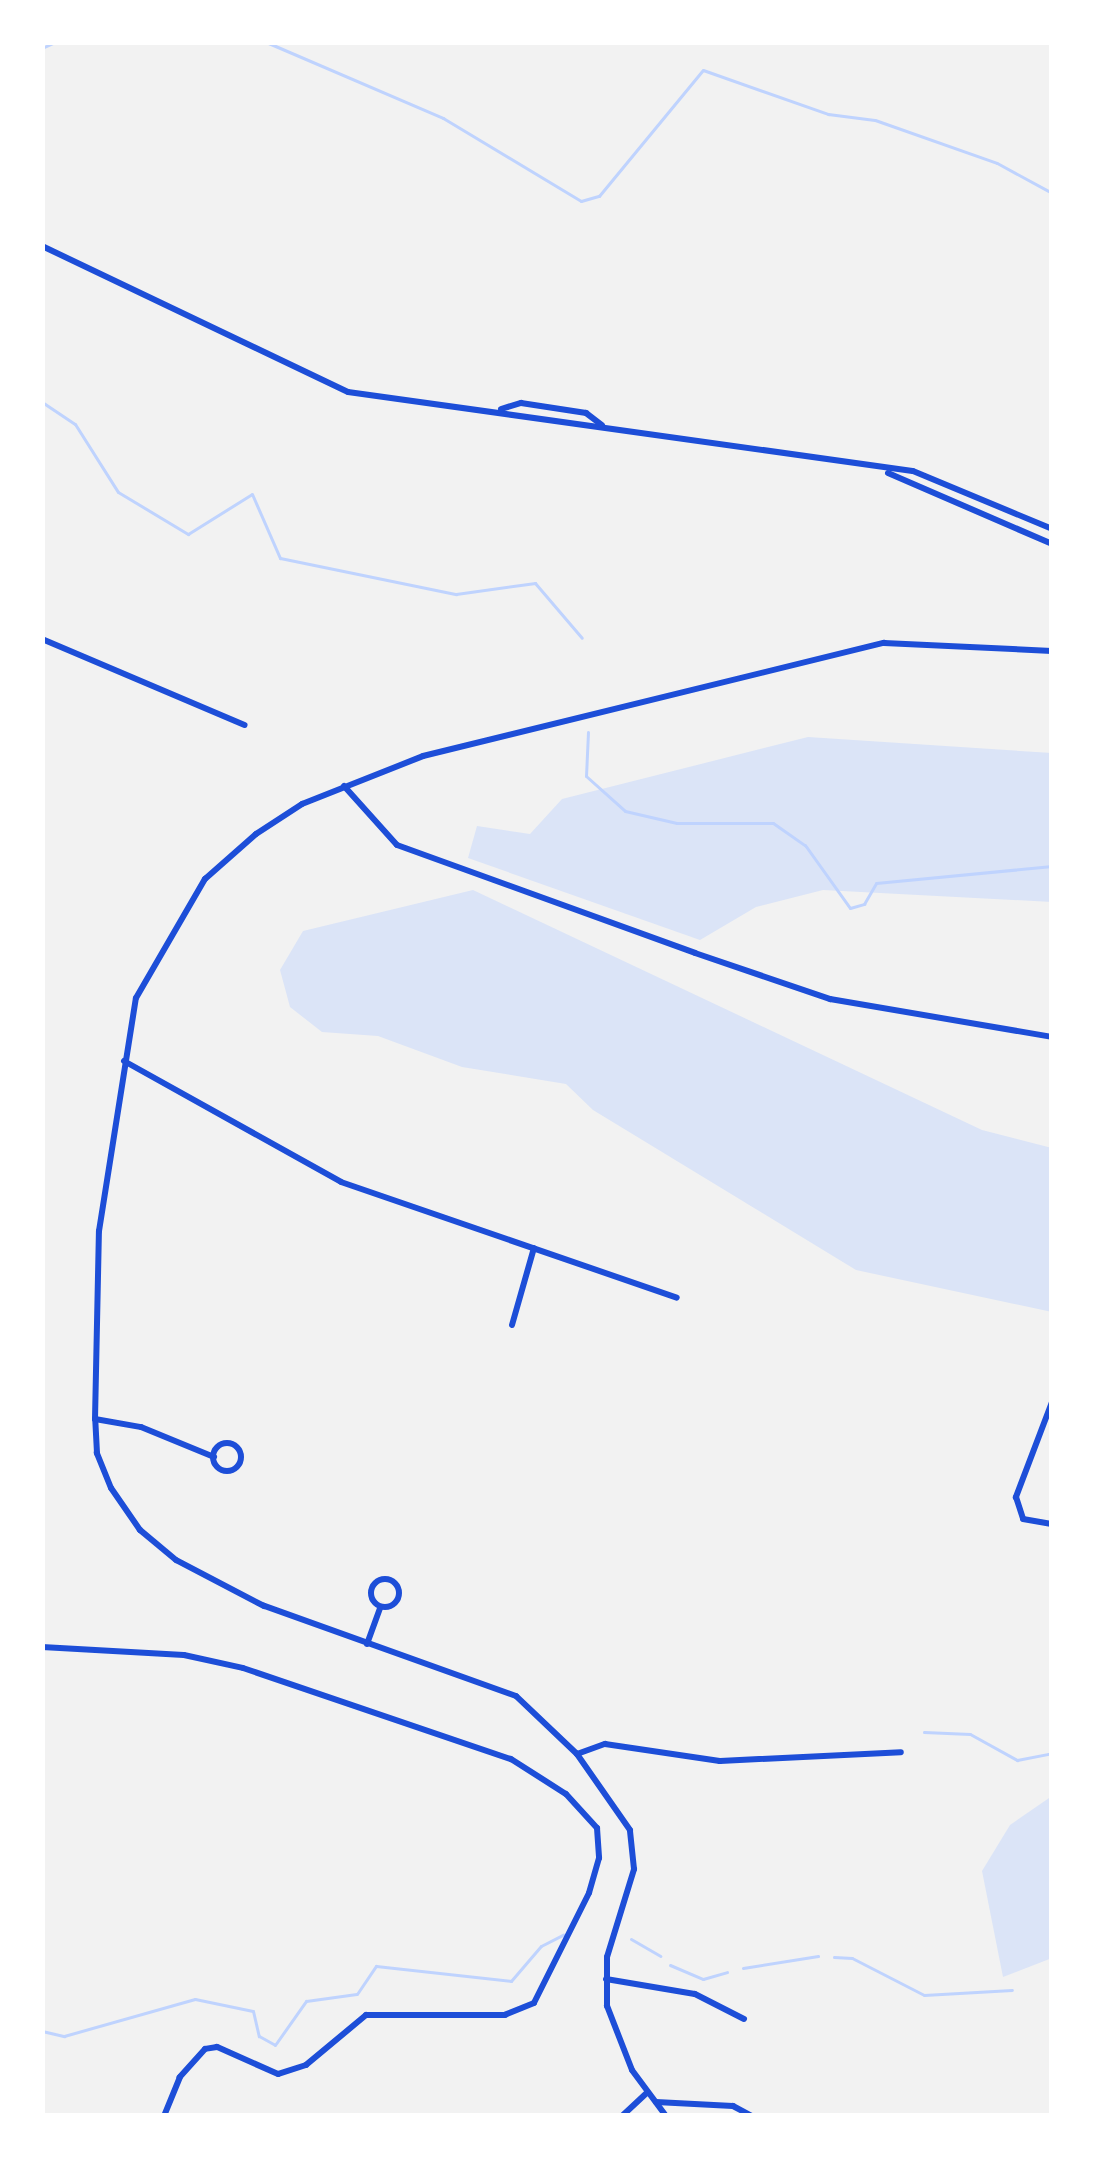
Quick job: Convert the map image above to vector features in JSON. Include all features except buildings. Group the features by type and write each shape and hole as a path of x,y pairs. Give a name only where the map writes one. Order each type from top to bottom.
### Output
{"street":[{"path":"42,246 348,392 497,410 563,427 603,425 913,471 1052,529"},
{"path":"497,410 521,403 586,412 603,425"},
{"path":"885,470 907,487 1052,544"},
{"path":"42,639 245,724"},
{"path":"666,2116 646,2094 611,2026 606,1979 634,1849 625,1820 577,1754 516,1696 264,1606 176,1560 140,1530 111,1488 97,1453 95,1419 99,1231 136,998 205,879 256,834 344,786 567,716 884,643 1052,651"},
{"path":"344,786 397,845 652,938 830,999 1052,1037"},
{"path":"124,1061 341,1182 677,1298"},
{"path":"512,1325 534,1248"},
{"path":"1020,1514 1016,1497 1052,1402"},
{"path":"95,1419 141,1427 214,1457 224,1471 241,1459 228,1443 214,1457"},
{"path":"1010,1521 1020,1514"},
{"path":"1020,1514 1052,1524"},
{"path":"367,1644 380,1606 372,1587 388,1580 398,1597 380,1606"},
{"path":"42,1647 184,1655 243,1668 511,1759 566,1794 597,1828 599,1858 589,1893 534,2003 505,2014 366,2015 306,2065 278,2074 217,2047 206,2049 180,2077 164,2116"},
{"path":"577,1754 605,1744 720,1761 901,1752"},
{"path":"606,1979 695,1994 744,2019"},
{"path":"622,2116 646,2094"},
{"path":"656,2102 733,2106 752,2116"}],"shaded area":[{"path":"808,737 1052,753 1052,902 823,890 756,907 700,940 468,858 477,826 530,834 562,799"},
{"path":"473,890 982,1130 1052,1148 1052,1312 856,1270 593,1110 566,1084 462,1067 378,1036 322,1032 290,1007 280,970 303,931"},
{"path":"1052,1796 1052,1958 1003,1977 982,1871 1010,1825"}],"waterway":[{"path":"42,48 55,42"},
{"path":"266,42 443,118 581,201 599,196 703,70 828,114 875,120 997,163 1052,193"},
{"path":"42,402 75,424 118,492 188,534 252,494 280,558 456,594 535,583 582,638"},
{"path":"588,732 586,776 625,811 677,823 773,823 805,845 850,908 864,904 876,883 1052,866"},
{"path":"924,1732 970,1734 1017,1760 1052,1753"},
{"path":"42,2031 64,2036 195,1999 253,2011 259,2036 275,2045 306,2001 357,1994 376,1966 511,1981 541,1946 563,1935"},
{"path":"631,1939 660,1956"},
{"path":"743,1968 818,1956"},
{"path":"834,1957 852,1958 924,1995 1012,1990"},
{"path":"670,1965 703,1979 727,1972"}]}
